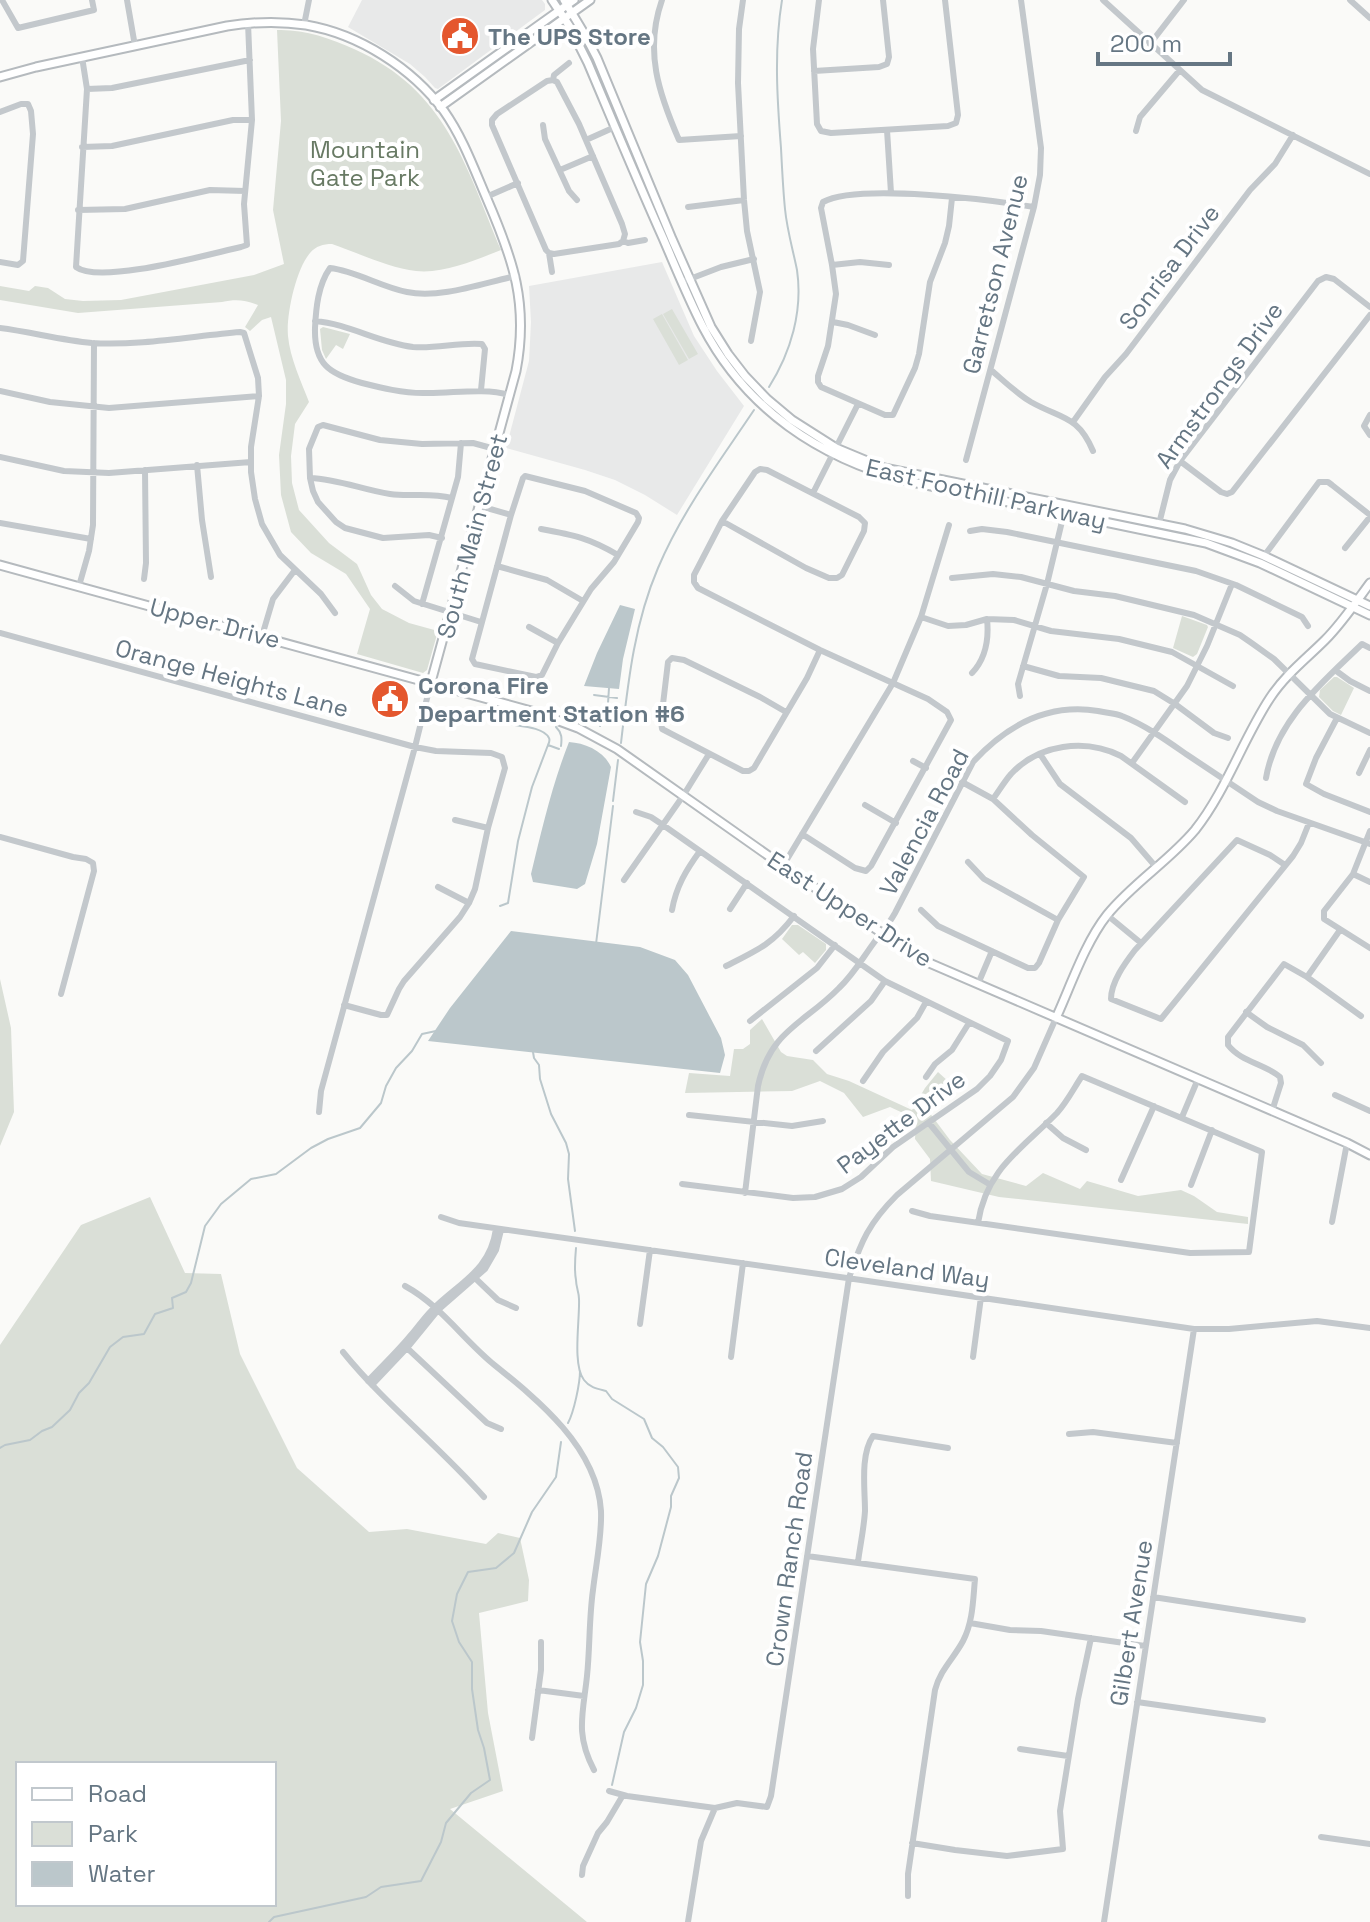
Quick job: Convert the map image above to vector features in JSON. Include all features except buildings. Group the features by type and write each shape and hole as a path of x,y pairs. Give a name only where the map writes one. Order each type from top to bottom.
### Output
{"main road":[{"name":"East Foothill Parkway","path":"552,0 566,4 615,127 686,281"},
{"path":"440,107 590,0"},
{"path":"434,100 566,4"},
{"name":"East Foothill Parkway","path":"569,16 597,58 705,330 738,379 788,426 859,467 907,481 1206,543 1355,603 1370,606"},
{"name":"South Main Street","path":"0,77 227,26 248,23 304,25 367,47 404,71 440,107 458,134 506,244 516,276 520,329 518,361 510,395 431,682"},
{"path":"484,76 487,69 496,63 494,56"},
{"path":"615,127 619,126 622,130 645,174"},
{"name":"East Foothill Parkway","path":"834,451 908,474 1208,535 1264,556 1355,603 1370,615"},
{"name":"Upper Drive","path":"0,565 431,682"},
{"path":"1056,1018 1088,947 1107,915 1197,827 1270,698 1289,674 1328,637 1370,583"},
{"name":"East Upper Drive","path":"431,682 535,712 578,728 617,749 920,959 1370,1155"}],"street":[{"path":"2,0 18,28 94,10 92,0"},
{"path":"127,0 135,46"},
{"path":"304,25 309,0"},
{"path":"662,0 654,40 657,81 679,140 741,136"},
{"path":"743,0 738,56 744,200 760,292 751,341"},
{"path":"819,0 814,71 817,124 821,131 831,133 956,123 958,115 945,0"},
{"path":"814,71 887,64 889,57 883,0"},
{"name":"Garretson Avenue","path":"966,460 1040,175 1041,148 1021,0"},
{"path":"1103,0 1202,90 1370,174"},
{"path":"1150,44 1184,0"},
{"path":"1350,0 1370,18"},
{"path":"82,57 87,89 75,262 79,270 109,273 136,270 247,245 245,191 252,120 248,23"},
{"path":"87,89 112,88 250,60"},
{"path":"553,80 554,75 569,63"},
{"path":"1136,131 1140,117 1179,71"},
{"path":"549,253 619,244 625,234 586,140 557,82 553,80 535,88 492,120 493,129 549,253 552,272"},
{"path":"0,112 28,104 33,134 23,261 21,264 0,262"},
{"path":"82,147 112,146 233,120 252,120"},
{"path":"543,125 545,139 569,191 577,200"},
{"path":"586,140 615,127"},
{"path":"887,130 891,193"},
{"name":"Sonrisa Drive","path":"1073,422 1250,190 1275,164 1293,135"},
{"path":"560,170 593,156"},
{"path":"486,197 518,183"},
{"path":"78,210 125,209 210,190 245,191"},
{"path":"952,198 945,243 930,282 919,354 893,415 885,415 821,387 818,376 828,346 836,294 821,208 823,202 838,197 891,193 952,198 1009,203 1034,207"},
{"path":"688,207 744,200"},
{"path":"623,241 645,240"},
{"path":"686,281 721,267 754,259"},
{"path":"832,265 860,262 889,265"},
{"path":"510,395 481,390 394,391 337,375 321,360 315,342 315,321 320,291 330,268 420,294 516,276"},
{"name":"Armstrongs Drive","path":"1159,524 1170,480 1180,461 1318,281 1326,277 1334,279 1370,307"},
{"path":"1180,461 1221,492 1227,494 1236,489 1370,315"},
{"path":"315,321 336,324 388,343 412,347 482,344 485,349 481,390"},
{"path":"833,322 875,335"},
{"path":"0,328 94,343 244,333 258,378 259,396 251,462 255,499 262,524 280,555 321,594 335,613"},
{"path":"79,586 93,525 94,343"},
{"path":"991,370 1033,403 1073,422 1086,435 1093,451"},
{"path":"0,391 94,408 259,396"},
{"path":"813,493 858,404"},
{"path":"1370,415 1364,426 1370,435"},
{"path":"442,538 429,535 383,538 345,528 325,512 313,491 310,478 309,449 320,425 380,440 473,443 495,449"},
{"path":"422,604 458,477 461,443"},
{"path":"0,457 64,471 92,472 251,462"},
{"path":"197,465 211,577"},
{"path":"722,521 806,568 829,578 837,578 842,575 864,531 865,523 859,517 760,469 722,521 694,575 694,582 698,588 820,650 928,699 947,712 951,720 896,823 866,871 855,868 802,834"},
{"path":"144,579 145,470"},
{"path":"525,476 602,497 636,513 639,518 618,555 583,601 540,677 473,662 511,515 525,476"},
{"path":"310,478 327,478 387,494 430,493 452,498"},
{"path":"1264,556 1319,482 1328,482 1370,516 1345,548"},
{"path":"480,506 511,515"},
{"path":"1020,696 1018,684 1064,513"},
{"path":"0,523 91,539"},
{"path":"783,866 893,683 921,617 949,525"},
{"path":"541,529 581,536 618,555"},
{"path":"970,531 1007,532 1196,571 1232,584 1302,617 1308,626"},
{"path":"497,566 547,580 583,601"},
{"path":"262,636 273,599 295,570"},
{"path":"952,578 993,574 1021,577 1074,591 1160,605 1194,615 1240,635 1274,659 1330,714 1370,733"},
{"path":"1132,763 1175,704 1197,666 1232,584"},
{"path":"395,586 407,597 422,604 481,622"},
{"path":"921,617 948,626 987,619 1014,620 1062,633 1119,639 1172,652 1233,686"},
{"path":"972,673 980,665 988,637 987,619"},
{"path":"529,627 558,643"},
{"name":"Orange Heights Lane","path":"0,633 415,747 436,751 483,752 502,757 505,768 488,828"},
{"path":"1266,778 1269,759 1310,693 1362,644 1370,648"},
{"path":"786,712 684,660 672,658 666,667 662,729 743,771 749,771 754,768 807,678 820,650"},
{"path":"1023,666 1059,676 1101,678 1154,691 1214,733 1228,738"},
{"path":"1335,670 1370,691"},
{"name":"South Main Street","path":"319,1112 321,1091 431,682"},
{"name":"Valencia Road","path":"745,1193 761,1073 770,1052 787,1031 835,992 860,962 895,913 973,762 1011,727 1065,710 1120,715 1153,732 1258,802 1368,843"},
{"path":"1337,718 1306,784 1370,812"},
{"path":"993,799 1011,774 1025,762 1065,746 1088,746 1110,750 1185,802"},
{"path":"1359,773 1370,750"},
{"path":"624,880 709,754"},
{"path":"1040,754 1060,784 1131,838 1156,867"},
{"path":"913,761 926,768"},
{"path":"921,910 938,926 1028,968 1035,968 1058,920 1084,877 993,799 962,782"},
{"path":"865,805 896,823"},
{"path":"636,812 663,825 885,981 969,1023 952,1050 935,1064 926,1077"},
{"path":"344,1005 387,1015 404,981 469,903 488,828 455,820"},
{"path":"1285,865 1237,840 1141,943 1124,965 1111,999 1161,1019 1285,865 1301,843 1309,823"},
{"path":"1370,831 1368,843 1353,874 1324,911 1324,919 1370,948"},
{"path":"0,837 93,863 94,871 61,994"},
{"path":"672,910 675,892 700,851"},
{"path":"968,862 984,879 1058,920"},
{"path":"1353,874 1370,882"},
{"path":"730,909 747,883"},
{"path":"438,887 469,903"},
{"path":"1107,915 1141,943"},
{"path":"726,966 771,942 794,916"},
{"path":"1307,977 1340,930"},
{"path":"750,1021 817,968 835,945"},
{"path":"978,984 992,951"},
{"path":"1272,1111 1280,1077 1233,1052 1228,1045 1228,1037 1284,964 1361,1016"},
{"path":"816,1051 871,1001 885,981"},
{"path":"863,1081 883,1052 917,1018 926,1002"},
{"path":"1246,1012 1267,1027 1303,1045 1321,1063"},
{"name":"Crown Ranch Road","path":"715,1808 730,1804 767,1807 771,1796 849,1278 862,1241 879,1213 897,1195 1013,1097 1034,1068 1056,1018"},
{"name":"Payette Drive","path":"682,1184 804,1197 842,1189 861,1177 893,1147 977,1089 990,1076 1001,1060 1008,1041 969,1023"},
{"path":"912,1211 978,1223 1190,1253 1249,1252 1262,1152 1082,1076 1060,1110 1010,1157 989,1184 978,1223"},
{"path":"1182,1117 1198,1079"},
{"path":"1335,1095 1370,1111"},
{"path":"1121,1180 1154,1106"},
{"path":"689,1115 792,1126 823,1121"},
{"path":"929,1123 969,1172 989,1184"},
{"path":"1046,1123 1063,1138 1086,1150"},
{"path":"1191,1185 1212,1130"},
{"path":"1332,1222 1347,1143"},
{"name":"Cleveland Way","path":"441,1217 498,1229 1194,1329 1229,1329 1305,1321 1370,1328"},
{"path":"370,1383 437,1308 474,1277 488,1256 498,1229"},
{"path":"640,1324 650,1250"},
{"path":"731,1357 743,1263"},
{"path":"474,1277 498,1300 516,1308"},
{"path":"405,1286 437,1308 472,1345 551,1416 573,1440 596,1485 601,1511 600,1537 581,1723 585,1753 594,1770"},
{"path":"973,1357 981,1297"},
{"name":"Gilbert Avenue","path":"1104,1921 1194,1329"},
{"path":"405,1346 487,1423 501,1429"},
{"path":"343,1352 484,1497"},
{"path":"1069,1434 1093,1432 1177,1443"},
{"path":"858,1562 865,1514 863,1483 867,1444 873,1436 948,1448"},
{"path":"807,1556 975,1579 970,1623 963,1640 944,1667 935,1690 912,1843 908,1896"},
{"path":"1153,1597 1303,1620"},
{"path":"970,1623 1145,1646"},
{"path":"912,1843 1007,1856 1063,1849 1060,1811 1091,1638"},
{"path":"532,1738 541,1670 541,1642"},
{"path":"538,1690 584,1696"},
{"path":"1137,1702 1263,1720"},
{"path":"1020,1749 1068,1756"},
{"path":"609,1791 715,1808 701,1841 688,1922"},
{"path":"582,1875 598,1833 623,1795"},
{"path":"1321,1837 1370,1844"},
{"path":"1104,1921 1115,1922"}],"shaded area":[{"path":"362,0 542,0 545,10 438,89 410,64 348,27"},
{"path":"662,262 694,336 744,406 677,515 615,480 506,448 529,361 529,286"}],"green space":[{"name":"Mountain Gate Park","path":"277,30 306,33 345,45 385,66 411,86 431,108 463,159 501,250 459,265 416,271 395,267 332,244 323,245 312,251 305,260 290,305 289,344 309,402 295,424 291,456 292,483 299,510 329,543 357,564 371,595 382,609 409,623 438,631 427,670 423,673 357,654 370,609 346,574 311,553 291,532 281,495 279,455 286,380 271,317 262,320 250,331 245,327 258,305 232,300 78,313 0,300 0,286 29,291 35,286 48,288 65,299 121,300 254,275 284,264 273,210 281,121"},
{"path":"672,309 698,354 689,359 663,314"},
{"path":"662,314 688,360 679,365 653,319"},
{"path":"323,327 350,334 343,349 336,345 326,359 320,329"},
{"path":"1182,616 1208,627 1193,657 1173,648"},
{"path":"1334,677 1354,688 1341,715 1319,697 1320,690"},
{"path":"792,925 798,925 826,944 826,950 815,963 803,952 799,955 782,939"},
{"path":"0,979 11,1028 14,1112 0,1146"},
{"path":"762,1019 781,1052 787,1056 813,1060 827,1074 912,1110 938,1072 949,1082 923,1104 950,1140 982,1174 1026,1186 1043,1173 1080,1189 1087,1181 1138,1196 1181,1190 1217,1212 1248,1217 1248,1224 999,1197 931,1181 930,1159 915,1139 916,1119 890,1107 863,1117 844,1093 820,1081 792,1091 685,1093 689,1073 730,1076 734,1049 743,1049 750,1044 750,1030"},
{"path":"150,1197 185,1273 221,1274 240,1354 297,1468 369,1532 407,1529 486,1544 498,1533 520,1538 529,1580 528,1601 479,1613 488,1713 503,1791 450,1809 587,1922 0,1922 0,1345 81,1225"}],"water":[{"path":"620,605 635,609 619,689 584,686 597,653"},
{"path":"569,742 593,749 604,756 611,767 597,844 585,884 577,889 533,882 531,874 552,791"},
{"path":"511,931 640,947 675,960 688,975 721,1038 725,1055 720,1073 428,1041"}],"waterway":[{"path":"769,387 784,360 794,331 798,301 797,270 785,209 778,111 777,55 782,0"},
{"path":"621,743 638,632 658,568 690,506 754,410"},
{"path":"608,703 609,688"},
{"path":"594,695 617,698"},
{"path":"600,726 604,719"},
{"path":"509,724 542,731 549,738 548,745 559,749"},
{"path":"556,727 561,736 561,746"},
{"path":"500,906 508,903 518,841 532,787 548,745"},
{"path":"613,801 618,760"},
{"path":"596,944 613,806"},
{"path":"0,1448 30,1440 52,1427 70,1410 110,1347 123,1337 144,1334 155,1314 173,1308 172,1298 186,1292 191,1283 205,1226 221,1204 251,1179 276,1174 311,1148 360,1128 381,1103 396,1068 422,1034 436,1031"},
{"path":"533,1052 551,1114 569,1154 568,1179 575,1231"},
{"path":"576,1248 580,1373 589,1385 606,1391 612,1399 644,1419 652,1438 678,1467 679,1478 671,1496 658,1556 646,1584 640,1642 643,1685 624,1732 612,1785"},
{"path":"568,1423 580,1371"},
{"path":"269,1922 274,1917 366,1897 381,1887 421,1881 441,1842 446,1823 471,1793 490,1780 478,1730 472,1662 459,1642 452,1621 457,1594 468,1572 496,1568 514,1553 532,1512 556,1477 561,1442"}],"place":[{"name":"The UPS Store","path":"460,36"},
{"name":"Corona Fire Department Station #6","path":"390,699"}]}
